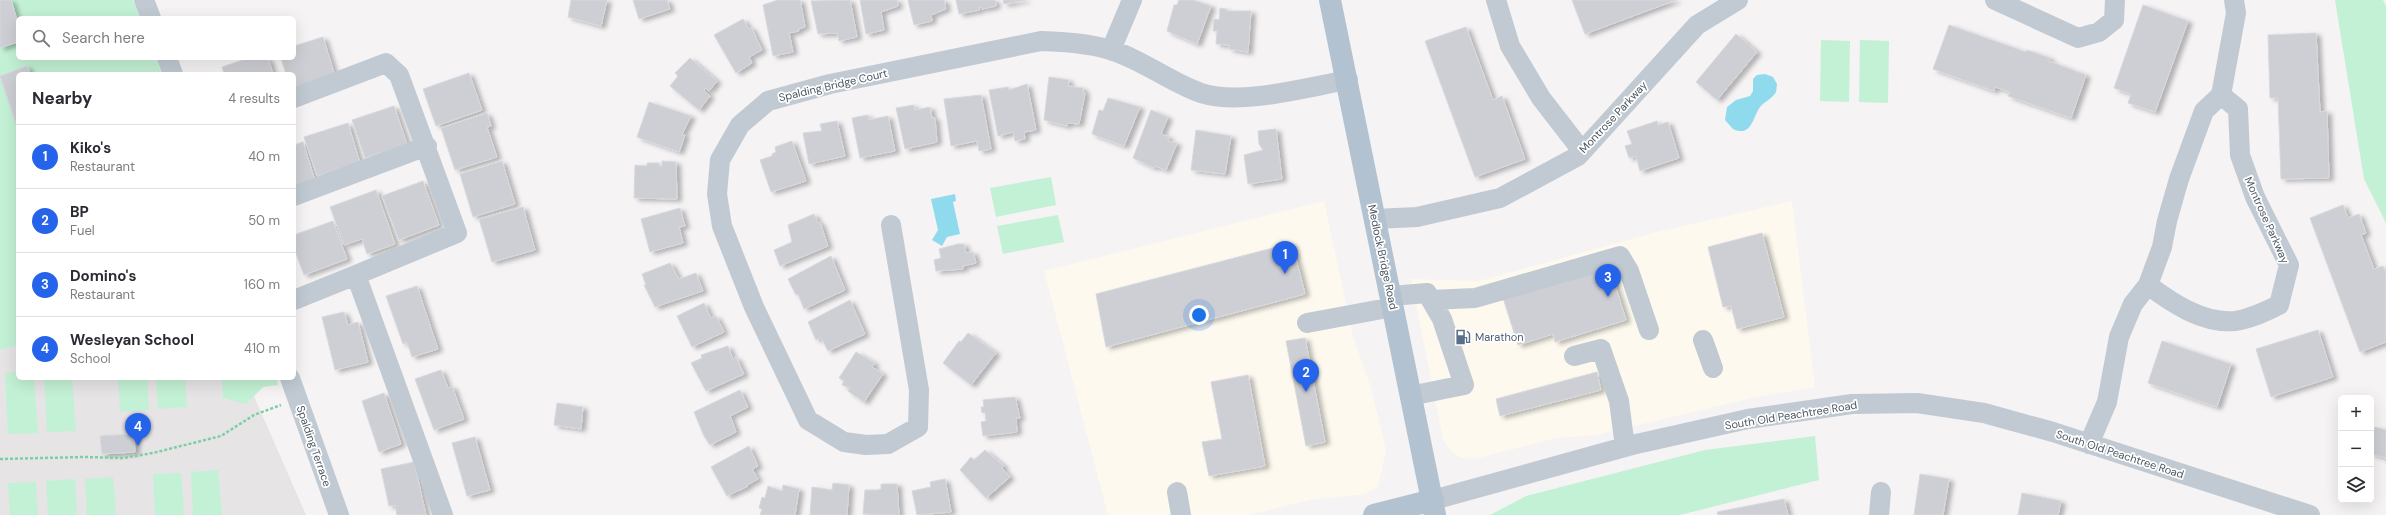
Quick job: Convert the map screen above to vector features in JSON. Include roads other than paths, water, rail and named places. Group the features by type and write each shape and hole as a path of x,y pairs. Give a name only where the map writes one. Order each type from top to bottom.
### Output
{"main road":[{"name":"Medlock Bridge Road","path":"1330,0 1348,80 1410,396 1434,507"},
{"path":"1374,515 1434,507"}],"street":[{"path":"144,0 150,16"},
{"path":"1111,50 1132,0"},
{"path":"1496,0 1510,46 1541,98 1582,151"},
{"name":"Montrose Parkway","path":"1375,219 1417,217 1500,198 1578,156 1697,26 1738,0"},
{"path":"1995,0 2078,38 2099,32 2114,20 2115,0"},
{"path":"2089,444 2107,402 2118,337 2132,304 2148,285 2162,247 2167,221 2179,179 2204,111 2221,95 2236,13 2234,0"},
{"name":"Spalding Bridge Court","path":"891,225 919,390 918,427 888,444 866,446 844,442 808,420 754,307 722,226 717,194 720,160 740,125 768,101 830,84 1041,41 1073,42 1111,50 1200,93 1221,97 1271,95 1348,80"},
{"path":"167,60 172,72"},
{"path":"296,97 386,63 399,75 427,146 457,233 356,276 296,299"},
{"name":"Montrose Parkway","path":"2148,285 2173,304 2207,318 2235,321 2279,305 2289,265 2255,197 2240,155 2238,109 2221,95"},
{"path":"296,195 427,146"},
{"path":"1431,300 1475,298 1620,256 1629,271 1649,330"},
{"path":"356,276 444,515"},
{"path":"1307,323 1427,293 1442,320 1464,384 1410,396"},
{"path":"1703,340 1713,368"},
{"path":"1574,356 1601,349 1619,401 1625,447"},
{"name":"Spalding Terrace","path":"291,380 339,515"},
{"name":"South Old Peachtree Road","path":"1434,507 1625,447 1748,419 1852,404 1916,403 1984,413 2089,444 2310,515"},
{"path":"1177,492 1181,515"},
{"path":"1879,515 1881,492"}],"water":[{"path":"1765,74 1773,77 1777,84 1776,92 1760,107 1748,128 1744,131 1733,129 1725,120 1727,107 1736,100 1750,96 1753,91 1753,79 1757,75"},
{"path":"955,194 956,201 953,202 960,234 947,237 942,246 932,240 938,230 931,199"}],"place":[{"name":"Kiko's","path":"1285,274"},
{"name":"Domino's","path":"1608,297"},
{"name":"Marathon","path":"1463,337"},
{"name":"BP","path":"1306,392"},
{"name":"Wesleyan School","path":"138,446"}]}
